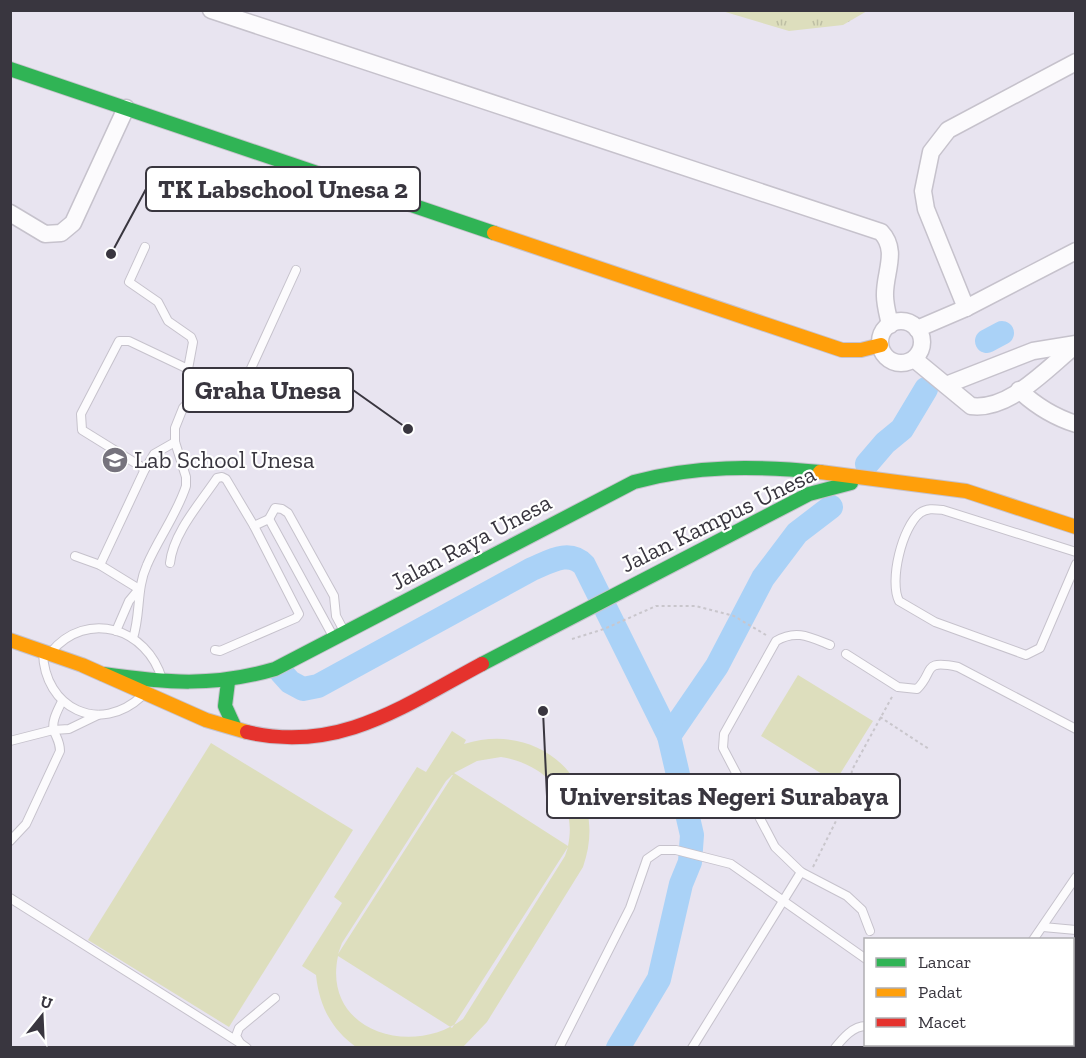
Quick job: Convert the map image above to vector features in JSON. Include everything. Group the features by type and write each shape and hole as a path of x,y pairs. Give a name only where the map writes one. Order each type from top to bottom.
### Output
{"main road":[{"path":"10,69 842,350 861,350 880,345"},
{"name":"Jalan Raya Unesa","path":"104,674 190,686 228,682 275,669 634,482 660,472 686,468 766,469 966,492 1076,527"},
{"path":"766,469 774,473 784,487 783,504 778,511"},
{"name":"Jalan Kampus Unesa","path":"593,608 824,489 867,480"},
{"name":"Jalan Raya Unesa","path":"10,640 104,674 144,694 235,728 294,739 316,738 351,729 378,718 593,608"},
{"path":"228,682 225,706 235,728"}],"street":[{"path":"211,10 881,232 889,240 891,252 885,295 890,325"},
{"path":"966,308 926,209 923,190 931,152 948,130 1076,62"},
{"path":"10,213 45,234 61,233 73,223 126,108"},
{"path":"917,329 966,308 1076,251"},
{"path":"914,359 922,345 917,329 904,322 890,325 882,333 880,345 886,356 896,362 914,359 971,406 980,407 991,406 1019,390 1076,345"},
{"path":"946,385 1034,351 1076,345"},
{"path":"1019,390 1042,408 1076,424"}],"lane":[{"path":"145,247 129,282 158,302 168,321 191,337 193,342 188,369 196,394"},
{"path":"133,638 140,604 139,589 146,566 186,486 186,477 175,442 175,428 183,408 196,394 235,386 248,375 296,270"},
{"path":"145,470 82,430 81,414 119,341 129,341 188,369"},
{"path":"100,565 154,454 175,442"},
{"path":"170,563 171,553 183,531 217,478 226,480 254,526 299,614 296,618 220,651 214,650"},
{"path":"254,526 269,519 275,508 282,508 288,513 333,596 340,636"},
{"path":"1076,552 943,510 928,509 920,514 906,535 896,567 896,596 898,601 935,622 1026,655 1040,648 1076,564"},
{"path":"269,519 340,636"},
{"path":"75,556 100,565 139,589"},
{"path":"116,631 129,601 139,589"},
{"path":"98,715 74,709 62,701 46,679 46,653 71,634 93,629 116,631 133,638 148,650 158,665 163,683"},
{"path":"830,645 802,634 788,634 776,641 724,734 723,748 727,760 775,847 805,874 847,896 862,910 870,931"},
{"path":"846,654 898,687 917,689 922,685 926,672 934,665 944,664 958,667 1076,729"},
{"path":"10,741 53,730 69,729 98,715 124,710 144,694"},
{"path":"10,842 26,824 60,751 60,741 53,730 54,718 62,701"},
{"path":"559,1047 630,908 647,859 660,850 676,850 707,856 731,864 864,958"},
{"path":"692,1047 782,900 805,874"},
{"path":"1034,938 1076,877"},
{"path":"10,898 244,1045"},
{"path":"1043,927 1076,930"},
{"path":"244,1045 236,1035 239,1028 275,998"},
{"path":"835,1047 842,1038 859,1026 864,1026"}],"path":[{"path":"604,629 621,619 656,606 696,606 734,616 776,641"},
{"path":"805,874 849,795 853,782 852,770 898,687"},
{"path":"880,717 929,749"},
{"path":"853,782 893,806"}],"green space":[{"path":"722,11 867,11 843,25 789,31"},
{"path":"798,675 873,721 835,782 761,736"},
{"path":"452,731 466,740 464,744 493,739 520,742 544,751 564,766 579,787 587,811 589,838 583,867 487,1022 462,1048 356,1047 347,1040 328,1016 320,996 316,975 302,966 342,903 334,897 417,767 426,772","holes":["501,757 532,767 545,776 555,786 568,813 570,829 568,846 454,773 477,761","453,775 338,954 342,943 446,781","568,847 565,856 463,1019 455,1023","338,956 450,1026 442,1031 419,1036 396,1036 375,1030 357,1019 343,1003 337,982"]},
{"path":"211,743 353,830 229,1027 88,940"},
{"path":"1075,985 1075,1047 1039,1047 1074,1046"}],"waterway":[{"path":"987,341 1002,333"},
{"path":"867,464 885,443 902,429 926,389"},
{"path":"618,1048 659,979 681,884 690,862 692,835 669,736 717,666 763,578 797,533 831,507"},
{"path":"281,672 290,682 303,689 318,686 532,569 559,558 572,558 584,565 669,736"}],"traffic: fast":[{"path":"10,69 494,233"},
{"path":"103,674 148,680 189,682 231,679 275,669 634,482 680,472 726,468 820,472"},
{"path":"482,664 809,494 851,483"},
{"path":"228,682 225,706 235,728"}],"traffic: slow":[{"path":"494,233 842,350 861,350 881,345"},
{"path":"820,472 966,491 1076,527"},
{"path":"10,640 82,665 206,720 247,732"}],"traffic: jam":[{"path":"247,732 280,737 312,736 341,731 370,722 398,709 482,664"}],"place":[{"name":"TK Labschool Unesa 2","path":"111,254"},
{"name":"Graha Unesa","path":"408,429"},
{"name":"Lab School Unesa","path":"115,460"},
{"name":"Universitas Negeri Surabaya","path":"543,711"}]}
